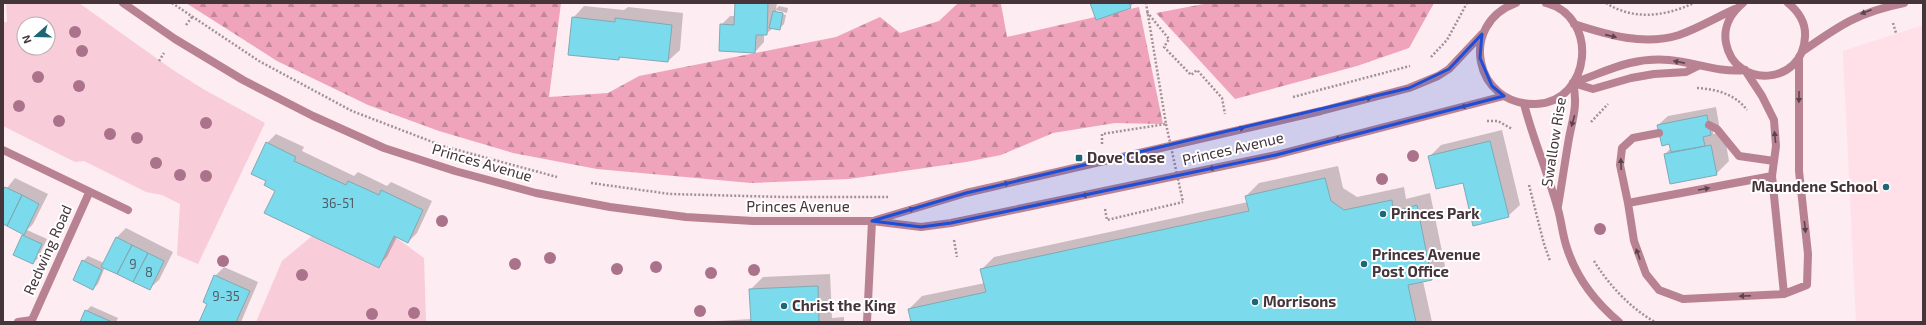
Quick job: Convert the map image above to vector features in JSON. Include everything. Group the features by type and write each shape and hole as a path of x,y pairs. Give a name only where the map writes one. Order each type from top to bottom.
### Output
{"street":[{"name":"Princes Avenue","path":"123,3 175,39 243,80 313,116 384,148 455,171 536,193 610,207 686,217 754,221 872,221 921,226 951,223 1276,155 1504,96"},
{"name":"Princes Avenue","path":"872,221 966,193 1321,111 1409,88 1438,76 1450,69 1482,34 1494,16 1507,6 1516,3"},
{"name":"Princes Avenue","path":"1482,34 1480,58 1484,73 1492,86 1504,96 1524,104 1538,104 1551,100 1564,93 1573,83 1580,68 1583,53 1581,38 1574,24 1564,12 1546,3"},
{"name":"Princes Avenue","path":"1574,24 1617,37 1658,39 1681,34 1743,3"},
{"path":"1659,133 1633,138 1622,148 1620,165 1634,241 1646,274 1659,290 1683,299 1784,294 1807,285 1808,254 1799,171 1801,54 1805,38 1804,24 1800,16 1788,3"},
{"name":"Princes Avenue","path":"1736,6 1728,22 1726,38 1727,46 1733,60 1745,70 1762,76 1774,75 1786,70 1801,54 1834,29 1858,16 1875,9 1904,3"},
{"name":"Princes Avenue","path":"1573,83 1612,67 1644,60 1670,60 1724,71 1745,70"},
{"path":"1573,83 1593,89 1631,78 1654,74 1686,72 1698,66"},
{"path":"1745,70 1772,115 1776,146 1772,176 1784,294"},
{"name":"Swallow Rise","path":"1558,207 1571,126 1576,110 1576,94 1573,83"},
{"name":"Swallow Rise","path":"1524,104 1531,132 1558,207 1568,252 1580,276 1595,299 1619,322"},
{"path":"1709,125 1717,129 1739,156 1774,162"},
{"name":"Redwing Road","path":"3,150 89,193 128,210"},
{"path":"1628,203 1772,176"},
{"name":"Redwing Road","path":"18,322 32,320 89,193"},
{"path":"867,322 872,221"}],"path":[{"path":"173,3 259,61 352,111 443,146 561,178"},
{"path":"1104,207 1107,220 1183,202 1166,124 1146,3"},
{"path":"1429,59 1447,40 1467,3"},
{"path":"1606,3 1623,11 1648,15 1664,14 1694,3"},
{"path":"1147,12 1169,39 1164,47 1191,75 1197,70 1222,98 1225,118"},
{"path":"1292,97 1414,65"},
{"path":"1691,87 1712,90 1729,95 1745,108 1754,121 1772,115"},
{"path":"1590,124 1612,101"},
{"path":"1481,122 1498,121 1507,125 1513,131"},
{"path":"1102,134 1166,124"},
{"path":"1166,134 1174,131"},
{"path":"1529,181 1544,244 1554,268"},
{"path":"584,182 670,194 783,197 893,196"},
{"path":"1592,257 1618,292 1655,322"}],"highlighted area":[{"path":"1482,34 1480,58 1492,86 1504,96 1276,155 951,223 921,227 872,221 966,193 1409,88 1449,69"}],"shaded area":[{"path":"6,3 79,3 173,70 203,89 265,123 198,264 177,255 180,204 162,195 146,192 84,161 75,162 3,126 3,22 7,22"},
{"name":"Maundene School","path":"1923,25 1923,322 1856,322 1843,51"},
{"path":"312,236 378,268 394,236 424,258 426,322 256,322 282,261"}],"green space":[{"path":"186,3 561,3 549,97 608,93 639,76 836,37 880,17 900,33 939,21 957,4 1001,4 1007,37 1139,7 1163,124 1115,123 1053,133 1001,155 966,162 849,179 751,183 597,169 513,153 439,131 368,105 277,61"},
{"path":"1209,3 1434,3 1409,48 1357,66 1235,99 1156,13"}],"building":[{"path":"735,3 768,3 767,35 756,35 755,53 719,51 720,24 734,25"},
{"path":"1090,3 1129,3 1131,8 1096,20"},
{"path":"773,11 783,13 780,30 769,28"},
{"path":"572,17 615,22 615,18 672,25 668,62 619,57 619,60 568,55"},
{"path":"1707,115 1711,135 1703,137 1705,146 1671,152 1669,144 1662,146 1657,125"},
{"path":"1490,141 1509,217 1473,226 1463,183 1436,189 1428,156"},
{"path":"266,142 296,157 294,161 346,185 348,181 379,195 381,190 423,210 408,243 394,236 379,268 264,213 275,191 264,185 266,181 251,174"},
{"path":"1711,145 1717,175 1670,184 1664,154"},
{"path":"1325,178 1331,201 1344,210 1392,200 1393,212 1417,205 1432,280 1408,285 1416,322 911,322 908,309 986,292 980,269 1249,211 1245,196"},
{"path":"5,187 22,195 7,226 3,224 3,190"},
{"path":"22,195 39,204 24,235 7,226"},
{"path":"22,235 42,244 33,264 13,255"},
{"path":"116,237 132,245 117,274 101,267"},
{"path":"132,245 148,253 133,282 117,274"},
{"path":"148,253 164,261 150,290 133,282"},
{"path":"82,260 102,270 93,290 73,280"},
{"path":"214,275 250,291 236,322 199,322 207,304 203,302"},
{"name":"Christ the King","path":"818,286 819,322 751,322 749,289"},
{"path":"85,310 112,322 80,322"}],"place":[{"name":"Dove Close","path":"1079,158"},
{"name":"Maundene School","path":"1886,187"},
{"name":"Princes Park","path":"1383,214"},
{"name":"Princes Avenue Post Office","path":"1364,264"},
{"name":"Morrisons","path":"1255,302"},
{"name":"Christ the King","path":"784,306"}]}
